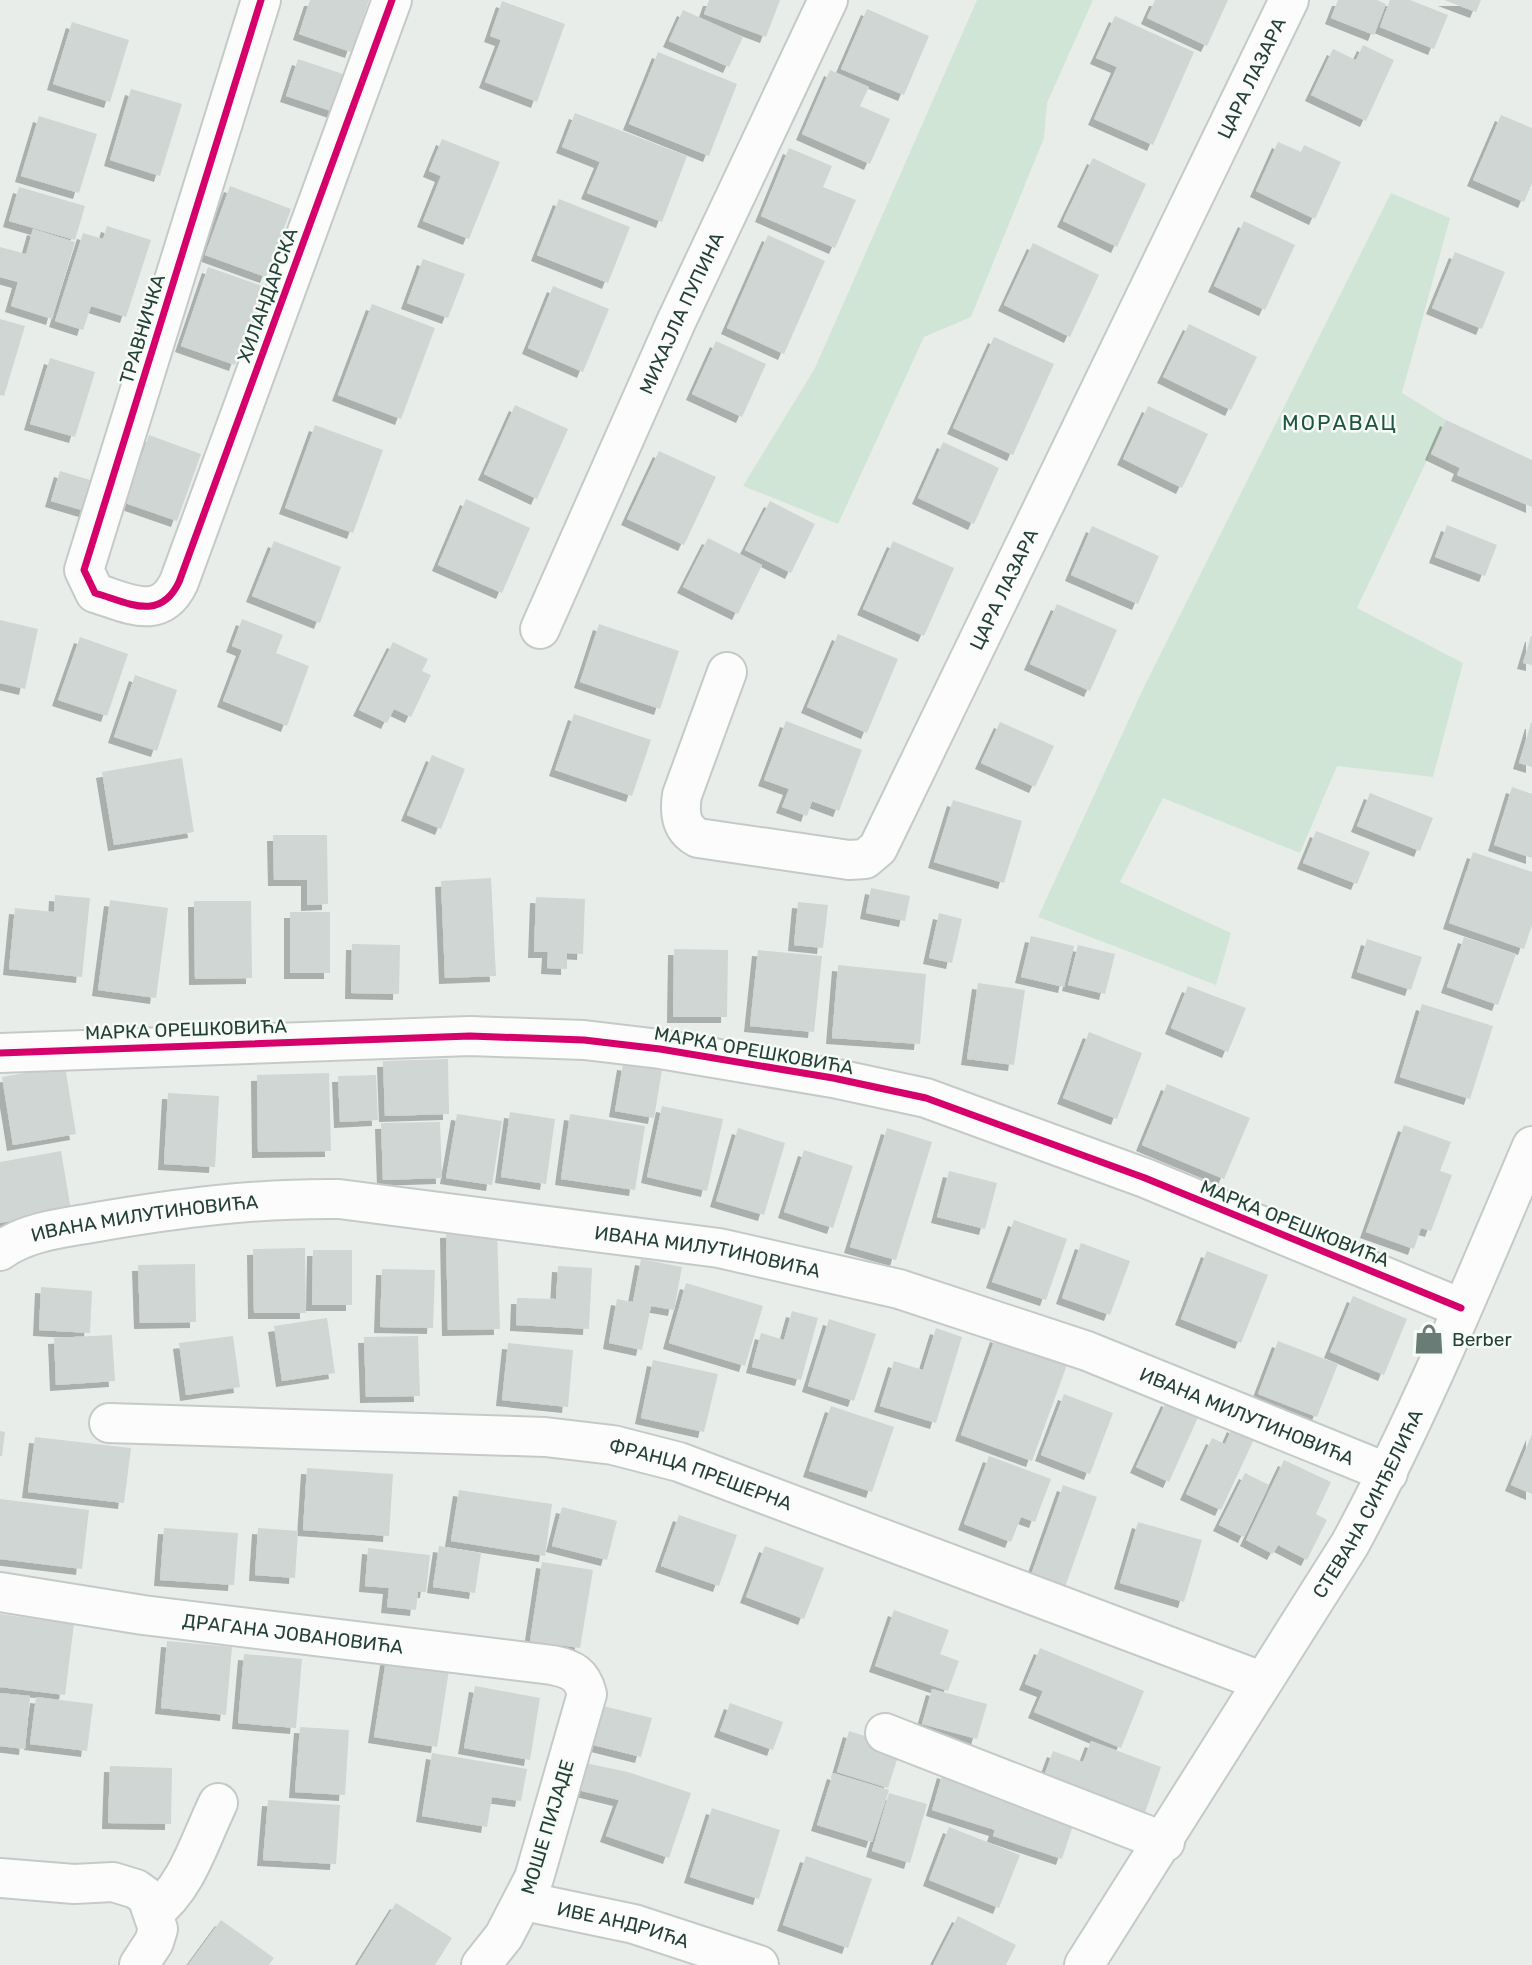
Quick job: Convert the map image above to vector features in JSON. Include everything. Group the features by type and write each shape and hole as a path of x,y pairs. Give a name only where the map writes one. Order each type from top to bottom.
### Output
{"street":[{"name":"ТРАВНИЧКА","path":"169,600 159,605 142,607 95,593 84,570 261,0"},
{"name":"ХИЛАНДАРСКА","path":"169,600 179,582 392,0"},
{"name":"МИХАЈЛА ПУПИНА","path":"540,629 676,322 828,0"},
{"name":"ЦАРА ЛАЗАРА","path":"727,672 682,795 680,808 685,827 698,838 849,860 865,859 878,848 1289,0"},
{"name":"МАРКА ОРЕШКОВИЋА","path":"0,1053 470,1036 584,1040 660,1048 833,1078 938,1102 1145,1178 1461,1308"},
{"name":"СТЕВАНА СИНЂЕЛИЋА","path":"1084,1965 1165,1842 1261,1681 1350,1544 1388,1473 1529,1164"},
{"name":"ИВАНА МИЛУТИНОВИЋА","path":"0,1251 31,1235 124,1217 231,1201 296,1199 339,1199 719,1248 900,1289 1075,1347 1388,1473"},
{"name":"ФРАНЦА ПРЕШЕРНА","path":"109,1423 490,1434 613,1446 679,1462 1261,1681"},
{"name":"ДРАГАНА ЈОВАНОВИЋА","path":"0,1592 143,1615 552,1665 569,1669 582,1679"},
{"name":"МОШЕ ПИЈАДЕ","path":"481,1965 524,1902 534,1878 587,1694 582,1679"},
{"path":"885,1733 1165,1842"},
{"path":"154,1912 168,1901 178,1887 218,1803"},
{"path":"0,1878 74,1884 113,1882 136,1889 147,1898 158,1929 154,1942 139,1965"},
{"name":"ИВЕ АНДРИЋА","path":"524,1902 634,1924 760,1965"}],"green space":[{"path":"977,0 1093,0 1047,103 1044,138 971,317 924,337 838,524 743,486 815,368"},
{"path":"1391,193 1450,218 1402,393 1446,420 1357,608 1463,663 1433,777 1337,766 1300,853 1163,798 1120,882 1231,933 1216,985 1038,917 1143,689"}],"building":[{"path":"310,0 369,0 351,52 299,34"},
{"path":"709,0 780,0 766,37 704,14"},
{"path":"1155,0 1228,0 1207,46 1147,18"},
{"path":"1338,0 1377,0 1386,4 1374,35 1331,18"},
{"path":"1390,0 1410,0 1448,15 1434,49 1380,27"},
{"path":"1444,0 1481,0 1476,12"},
{"path":"502,1 565,24 537,102 485,82 501,40 490,36"},
{"path":"867,9 929,36 904,95 841,69"},
{"path":"683,10 743,37 729,67 669,41"},
{"path":"1115,16 1194,52 1153,145 1094,119 1117,67 1096,58"},
{"path":"72,22 129,40 110,102 53,84"},
{"path":"1363,45 1394,60 1366,121 1311,95 1333,49 1356,60"},
{"path":"658,52 737,84 709,156 629,124"},
{"path":"298,59 346,75 334,112 286,96"},
{"path":"830,70 869,87 860,106 890,119 870,164 802,134"},
{"path":"131,89 182,104 160,176 110,160"},
{"path":"575,113 687,156 662,222 587,193 600,162 562,147"},
{"path":"1501,115 1532,128 1532,183 1524,202 1473,180"},
{"path":"39,116 97,134 79,193 21,176"},
{"path":"442,139 500,162 469,239 423,221 441,176 429,171"},
{"path":"1278,142 1301,152 1304,145 1341,162 1315,219 1256,191"},
{"path":"789,148 832,166 823,187 856,200 835,248 761,216"},
{"path":"1093,158 1146,184 1117,247 1063,221"},
{"path":"230,186 291,209 266,277 205,255"},
{"path":"19,187 85,206 75,240 9,221"},
{"path":"559,199 630,227 608,283 537,255"},
{"path":"1244,221 1295,245 1265,310 1214,286"},
{"path":"107,226 151,240 126,317 91,306 83,330 55,321 83,233 103,239"},
{"path":"33,229 75,242 52,319 11,306 18,282 0,277 0,247 26,254"},
{"path":"768,235 825,261 784,354 727,328"},
{"path":"1033,243 1099,275 1070,337 1004,305"},
{"path":"1455,252 1505,272 1482,329 1432,308"},
{"path":"423,259 465,274 448,318 407,303"},
{"path":"208,267 262,286 235,365 181,346"},
{"path":"553,286 609,309 583,372 528,348"},
{"path":"372,304 435,328 401,419 338,395"},
{"path":"0,319 25,326 4,396 0,395"},
{"path":"1189,324 1257,357 1231,410 1163,377"},
{"path":"994,337 1054,364 1013,455 953,428"},
{"path":"716,341 766,364 742,417 692,394"},
{"path":"50,358 95,372 75,437 30,424"},
{"path":"515,405 568,429 537,499 484,474"},
{"path":"1148,406 1208,434 1182,488 1123,459"},
{"path":"1446,420 1532,460 1532,507 1457,475 1460,468 1431,454"},
{"path":"315,425 383,450 353,533 285,508"},
{"path":"149,435 201,454 177,521 125,503"},
{"path":"943,442 999,468 974,524 918,498"},
{"path":"659,451 716,477 684,545 627,519"},
{"path":"60,471 97,482 88,512 51,501"},
{"path":"466,499 530,528 502,593 438,565"},
{"path":"770,501 815,524 791,573 745,550"},
{"path":"1447,525 1497,545 1485,576 1435,557"},
{"path":"1092,526 1159,556 1138,604 1071,575"},
{"path":"708,538 762,565 738,614 683,587"},
{"path":"274,541 341,567 320,623 252,596"},
{"path":"893,541 954,568 924,636 863,609"},
{"path":"1057,604 1117,630 1090,691 1030,664"},
{"path":"242,619 283,635 276,653 309,666 287,726 223,701 242,650 232,646"},
{"path":"0,620 38,629 25,689 0,683"},
{"path":"599,624 679,651 660,709 580,682"},
{"path":"838,634 898,659 867,733 807,707"},
{"path":"1532,636 1532,665 1523,663"},
{"path":"80,637 128,654 107,716 58,700"},
{"path":"393,642 428,659 422,671 431,675 411,717 394,709 387,723 359,710"},
{"path":"135,675 177,690 157,751 114,737"},
{"path":"574,714 651,740 632,796 555,770"},
{"path":"786,721 862,750 839,811 812,801 807,816 782,807 789,789 764,780"},
{"path":"1000,722 1054,746 1035,787 981,763"},
{"path":"1532,723 1532,767 1519,763"},
{"path":"432,755 465,769 441,829 407,815"},
{"path":"182,758 194,832 114,845 102,772"},
{"path":"1512,787 1532,794 1532,858 1494,845"},
{"path":"1370,793 1433,818 1420,851 1357,826"},
{"path":"953,800 1022,821 1004,883 934,862"},
{"path":"1316,831 1370,852 1357,884 1303,863"},
{"path":"273,835 327,835 328,904 307,905 307,880 274,880"},
{"path":"1473,852 1532,872 1532,925 1524,949 1449,923"},
{"path":"491,878 496,976 445,978 441,881"},
{"path":"871,888 910,896 905,921 866,913"},
{"path":"55,895 90,898 82,977 9,969 15,908 54,912"},
{"path":"536,897 585,899 583,954 567,953 567,969 547,968 548,952 534,952"},
{"path":"110,900 168,908 156,998 98,990"},
{"path":"194,901 251,901 252,978 195,979"},
{"path":"798,902 828,905 823,948 794,945"},
{"path":"290,912 330,912 330,973 290,973"},
{"path":"939,913 962,919 952,963 929,958"},
{"path":"1031,936 1074,946 1064,987 1021,977"},
{"path":"1464,937 1516,954 1498,1005 1447,987"},
{"path":"1367,939 1422,957 1411,990 1357,972"},
{"path":"352,944 400,945 399,994 351,993"},
{"path":"1078,945 1115,954 1105,994 1068,985"},
{"path":"674,949 728,950 727,1017 673,1017"},
{"path":"758,950 822,956 814,1032 750,1026"},
{"path":"838,965 926,974 920,1044 832,1038"},
{"path":"978,983 1025,990 1014,1065 967,1059"},
{"path":"1188,986 1246,1008 1228,1052 1171,1028"},
{"path":"1422,1004 1493,1026 1470,1099 1400,1077"},
{"path":"1089,1032 1142,1053 1117,1119 1063,1098"},
{"path":"448,1059 449,1114 385,1116 383,1061"},
{"path":"623,1064 662,1070 654,1118 615,1111"},
{"path":"65,1066 76,1134 13,1145 2,1077"},
{"path":"329,1073 331,1151 258,1152 257,1075"},
{"path":"376,1075 378,1120 340,1122 338,1076"},
{"path":"1167,1084 1250,1118 1224,1179 1142,1145"},
{"path":"168,1093 219,1096 215,1167 164,1164"},
{"path":"662,1106 723,1119 707,1191 647,1177"},
{"path":"510,1112 555,1119 546,1184 501,1177"},
{"path":"457,1114 502,1121 492,1185 446,1178"},
{"path":"570,1114 645,1126 635,1190 561,1179"},
{"path":"440,1122 442,1178 383,1180 381,1123"},
{"path":"1404,1125 1451,1142 1440,1171 1452,1175 1431,1231 1421,1228 1414,1249 1366,1232"},
{"path":"738,1128 785,1143 764,1215 716,1201"},
{"path":"887,1128 932,1142 896,1260 850,1247"},
{"path":"804,1150 853,1166 833,1228 784,1212"},
{"path":"61,1151 71,1210 0,1223 0,1162"},
{"path":"949,1171 997,1183 985,1229 937,1217"},
{"path":"1014,1220 1067,1239 1046,1300 992,1282"},
{"path":"497,1230 500,1329 448,1330 446,1232"},
{"path":"1081,1243 1130,1261 1110,1315 1062,1298"},
{"path":"305,1248 306,1313 254,1313 253,1249"},
{"path":"313,1250 352,1250 352,1305 312,1305"},
{"path":"1207,1251 1268,1275 1241,1343 1181,1319"},
{"path":"641,1259 682,1267 674,1310 651,1306 642,1350 609,1343 617,1299 633,1302"},
{"path":"195,1264 196,1322 140,1323 138,1265"},
{"path":"558,1266 592,1268 589,1329 516,1325 517,1298 556,1299"},
{"path":"382,1269 435,1270 433,1328 380,1327"},
{"path":"686,1283 763,1306 745,1366 669,1343"},
{"path":"41,1287 92,1291 90,1333 39,1330"},
{"path":"1353,1296 1407,1319 1384,1375 1330,1352"},
{"path":"792,1311 818,1318 801,1380 752,1367 761,1333 784,1340"},
{"path":"327,1318 335,1373 282,1381 274,1326"},
{"path":"829,1319 876,1334 854,1401 808,1386"},
{"path":"936,1328 962,1337 936,1423 880,1406 894,1361 923,1370"},
{"path":"112,1335 115,1381 56,1385 54,1338"},
{"path":"233,1336 240,1387 186,1395 179,1343"},
{"path":"418,1336 420,1396 366,1397 364,1337"},
{"path":"996,1336 1068,1362 1032,1461 961,1435"},
{"path":"1278,1341 1338,1364 1317,1417 1258,1394"},
{"path":"508,1343 573,1350 568,1407 502,1400"},
{"path":"653,1360 718,1374 704,1432 641,1418"},
{"path":"1064,1394 1113,1413 1090,1474 1041,1455"},
{"path":"1167,1400 1199,1415 1169,1482 1136,1467"},
{"path":"831,1406 894,1427 872,1492 809,1471"},
{"path":"1233,1426 1255,1437 1221,1510 1186,1494 1212,1438 1225,1444"},
{"path":"0,1431 5,1432 2,1456 0,1456"},
{"path":"1532,1434 1532,1494 1511,1485"},
{"path":"35,1437 131,1448 124,1503 28,1492"},
{"path":"989,1456 1051,1479 1035,1522 1021,1517 1011,1542 964,1524"},
{"path":"1284,1460 1331,1482 1316,1514 1327,1520 1307,1560 1278,1545 1273,1554 1246,1540"},
{"path":"307,1468 393,1474 389,1536 303,1530"},
{"path":"1245,1473 1269,1485 1244,1537 1219,1525"},
{"path":"1063,1485 1097,1497 1064,1590 1030,1578"},
{"path":"459,1490 552,1504 545,1556 451,1541"},
{"path":"0,1499 89,1510 82,1569 0,1559"},
{"path":"562,1507 617,1521 607,1560 552,1546"},
{"path":"679,1515 737,1535 719,1586 661,1566"},
{"path":"1138,1522 1202,1540 1184,1602 1120,1583"},
{"path":"164,1528 238,1533 234,1585 160,1580"},
{"path":"258,1528 298,1531 295,1578 255,1575"},
{"path":"439,1546 481,1553 475,1593 433,1587"},
{"path":"765,1546 824,1568 804,1619 746,1597"},
{"path":"368,1548 430,1555 426,1592 418,1592 416,1610 387,1607 389,1588 365,1586"},
{"path":"542,1562 593,1570 580,1648 530,1641"},
{"path":"894,1610 949,1630 940,1654 959,1661 948,1691 875,1666"},
{"path":"0,1614 74,1624 65,1695 0,1687"},
{"path":"167,1641 232,1647 226,1715 161,1708"},
{"path":"1040,1648 1144,1691 1121,1748 1034,1712 1043,1691 1025,1684"},
{"path":"244,1654 302,1659 296,1728 238,1723"},
{"path":"387,1654 450,1664 437,1747 374,1737"},
{"path":"475,1686 540,1698 530,1760 464,1748"},
{"path":"932,1689 987,1704 977,1739 922,1724"},
{"path":"0,1693 30,1696 25,1749 0,1746"},
{"path":"36,1697 93,1704 87,1751 30,1744"},
{"path":"730,1703 783,1722 773,1750 720,1731"},
{"path":"603,1706 652,1718 641,1757 593,1745"},
{"path":"300,1727 349,1730 345,1795 295,1792"},
{"path":"849,1731 901,1747 888,1788 837,1772"},
{"path":"1091,1741 1161,1767 1140,1827 1039,1790 1053,1751 1083,1762"},
{"path":"432,1753 527,1769 521,1801 492,1797 487,1827 422,1816"},
{"path":"585,1763 628,1772 691,1793 669,1858 606,1836 619,1800 578,1790"},
{"path":"110,1766 172,1768 171,1824 108,1823"},
{"path":"943,1772 1076,1816 1062,1859 993,1836 995,1830 932,1810"},
{"path":"833,1773 889,1790 872,1842 817,1825"},
{"path":"889,1793 927,1804 910,1863 872,1851"},
{"path":"268,1800 340,1805 336,1864 263,1860"},
{"path":"712,1808 780,1830 759,1899 690,1877"},
{"path":"949,1827 1020,1855 999,1908 929,1880"},
{"path":"806,1856 872,1879 848,1948 783,1925"},
{"path":"396,1903 452,1938 435,1965 357,1965"},
{"path":"958,1916 1016,1945 1006,1965 933,1965"},
{"path":"221,1920 274,1958 269,1965 188,1965"}],"cycle path":[{"path":"261,0 84,570 95,593 132,604 153,606 163,602 179,582 392,0"},
{"path":"0,1053 470,1036 584,1040 660,1049 833,1078 926,1098 1145,1178 1461,1308"}],"place":[{"name":"Berber","path":"1429,1339"}],"district":[{"name":"МОРАВАЦ","path":"1340,423"}]}
